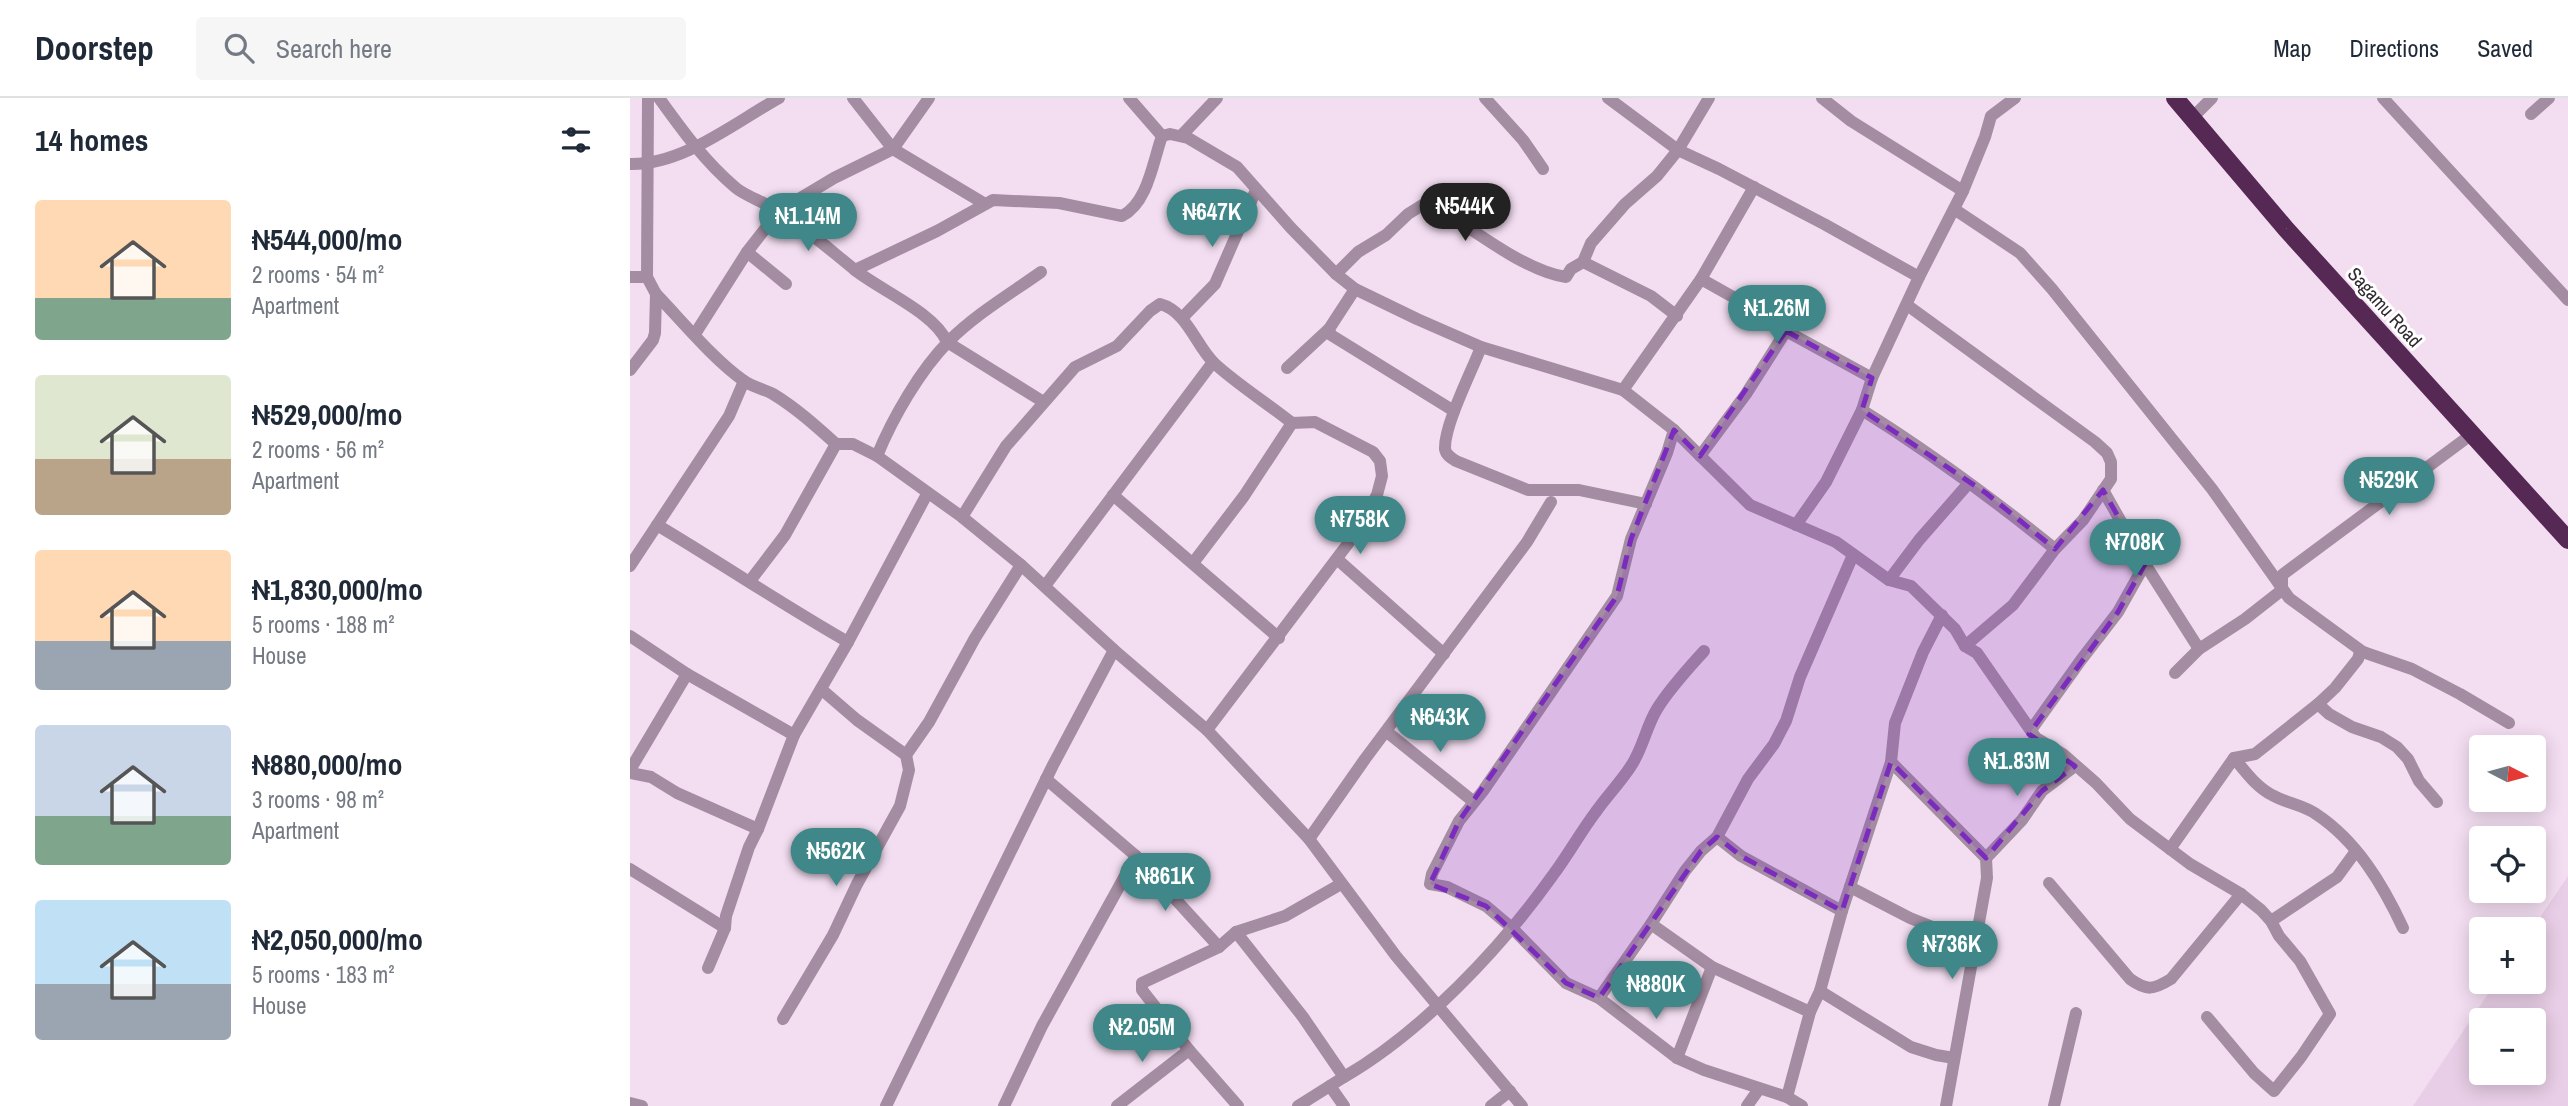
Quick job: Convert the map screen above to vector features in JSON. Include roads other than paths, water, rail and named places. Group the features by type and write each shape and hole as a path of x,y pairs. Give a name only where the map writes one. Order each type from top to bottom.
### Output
{"highway":[{"name":"Sagamu Road","path":"2175,98 2286,229 2567,536"}],"street":[{"path":"648,98 647,277 656,294 709,352 744,381 771,393 801,413 836,444 853,444 877,456 962,517 1021,565 1207,730 1309,839 1396,956 1522,1106"},
{"path":"659,98 695,147 738,190 779,211 855,270 925,317 943,333 947,342 1042,401"},
{"path":"630,164 648,164 695,147 779,98"},
{"path":"853,98 893,149 985,204"},
{"path":"695,334 747,252 779,211 834,178 893,149 929,98"},
{"path":"1129,98 1162,136 1188,138 1237,167 1336,274 1355,289 1481,347 1623,390 1674,430 1750,505 1836,542 1889,580 1910,586 1955,629 1965,646 1977,653 2036,738 2064,755 2130,818 2170,849 2241,894 2271,920 2279,936 2300,961 2330,1014 2274,1091 2254,1073 2207,1017"},
{"path":"1181,136 1217,98"},
{"path":"1485,98 1523,141 1543,169"},
{"path":"1608,98 1678,150 1754,187 1919,277"},
{"path":"1336,274 1358,252 1386,235 1408,214 1424,204 1433,204 1519,259 1547,273 1566,277 1571,269 1583,262 1591,243 1625,204 1657,176 1678,150 1709,98"},
{"path":"1822,98 1851,121 1963,191"},
{"path":"1796,525 1826,482 1862,410 1872,377 1963,191 1991,116 2015,98"},
{"path":"2193,117 2212,98"},
{"path":"2383,98 2568,300"},
{"path":"2531,114 2549,98"},
{"path":"855,270 937,231 993,200 1059,203 1122,216 1130,212 1144,190 1162,136"},
{"path":"1623,390 1701,279 1754,187"},
{"path":"1182,318 1214,285 1256,190"},
{"path":"1954,209 2020,253 2052,289 2212,489 2289,598 2363,652 2412,669 2509,723"},
{"path":"747,252 786,284"},
{"path":"1583,262 1651,296 1676,316"},
{"path":"877,456 903,403 947,342 973,320 1041,272"},
{"path":"630,277 647,277"},
{"path":"1701,279 1758,311 1786,331 1872,377"},
{"path":"1287,368 1329,329 1355,289"},
{"path":"630,370 653,340 656,294"},
{"path":"962,517 1006,446 1042,401 1075,367 1117,346 1160,304 1168,306 1182,318 1213,362 1292,423 1315,422 1373,452 1380,461 1382,476 1377,495 1356,533 1207,730"},
{"path":"1907,305 2011,379 2107,453 2111,462 2111,479 2083,520 2055,549 2013,604 1965,646"},
{"path":"1329,329 1331,335 1454,411"},
{"path":"1700,456 1746,394 1786,331"},
{"path":"1481,347 1454,411 1445,447 1447,455 1455,461 1528,490 1579,490 1646,504"},
{"path":"1045,586 1213,362"},
{"path":"630,566 729,416 744,381"},
{"path":"1862,410 1911,440 1968,484 1986,493 2055,549"},
{"path":"1192,563 1244,496 1292,423"},
{"path":"1674,430 1631,539 1618,596 1459,821 1432,874 1430,884 1447,887 1486,906 1512,928 1566,983 1599,998 1677,1058 1787,1097 1802,1106"},
{"path":"2282,590 2282,575 2472,434"},
{"path":"750,581 785,535 836,444"},
{"path":"1889,580 1919,540 1968,484"},
{"path":"2103,490 2145,564 2199,649"},
{"path":"708,968 724,928 749,846 794,735 848,642 927,494"},
{"path":"1113,495 1279,638"},
{"path":"1309,839 1364,759 1387,732 1480,602 1527,542 1551,502"},
{"path":"657,525 750,581 785,606 848,642"},
{"path":"1599,998 1685,871 1701,850 1717,837 1748,779 1760,765 1786,721 1800,677 1853,555"},
{"path":"1337,559 1444,654"},
{"path":"2031,730 2118,612 2145,564"},
{"path":"906,755 929,722 975,638 1021,565"},
{"path":"2175,673 2199,649 2245,619 2282,590"},
{"path":"1787,1097 1810,1012 1820,991 1842,911 1891,762 1895,723 1923,652 1942,615"},
{"path":"630,636 687,674 794,735"},
{"path":"886,1106 1046,779 1114,650"},
{"path":"1298,1106 1398,1042 1484,960 1553,876 1594,814 1630,767 1644,743 1657,709 1704,651"},
{"path":"2170,849 2234,758 2255,754 2318,704 2335,688 2358,659 2360,652 2363,652"},
{"path":"687,674 630,771 651,777 677,793 758,829"},
{"path":"783,1019 833,935 857,884 900,806 909,770 906,755 821,689"},
{"path":"2318,704 2352,727 2381,737 2397,747 2408,759 2419,781 2437,802"},
{"path":"1387,732 1474,802"},
{"path":"2234,758 2250,778 2271,795 2313,812 2330,824 2356,851 2386,892 2403,928"},
{"path":"1891,762 1986,858 1987,878 1954,1058 1949,1104"},
{"path":"1986,858 2022,820 2042,791 2075,766"},
{"path":"1046,779 1136,856 1219,947"},
{"path":"1717,837 1741,856 1842,911"},
{"path":"2271,920 2337,877 2356,851"},
{"path":"1004,1106 1042,1026 1136,856"},
{"path":"630,869 724,928"},
{"path":"2049,883 2130,979 2141,987 2156,988 2171,979 2241,894"},
{"path":"1238,1106 1142,990 1142,983 1219,947 1236,932 1285,916 1341,884"},
{"path":"1850,887 1910,918 1975,944"},
{"path":"1651,924 1712,967 1810,1012"},
{"path":"1236,932 1303,1017 1343,1077"},
{"path":"1677,1058 1712,967"},
{"path":"1820,991 1910,1047 1954,1058"},
{"path":"2054,1106 2076,1013"},
{"path":"1117,1106 1189,1050"},
{"path":"1330,1086 1345,1106"},
{"path":"1747,1106 1759,1089"},
{"path":"1491,1106 1510,1091"},
{"path":"630,1104 642,1106"}]}
